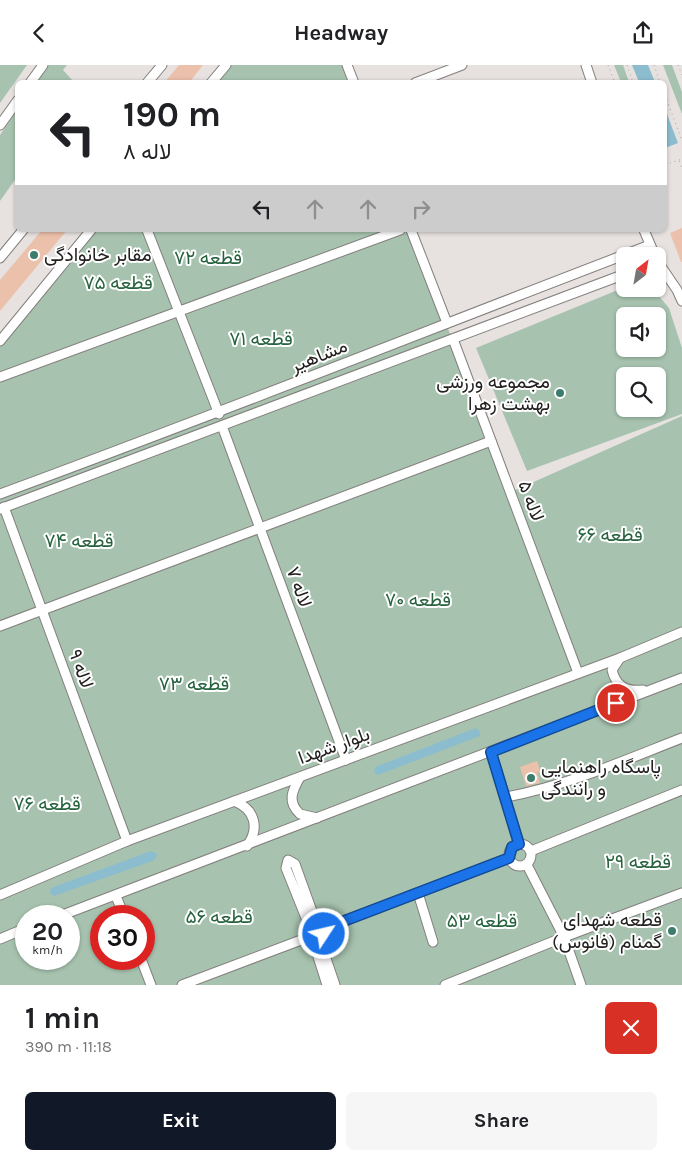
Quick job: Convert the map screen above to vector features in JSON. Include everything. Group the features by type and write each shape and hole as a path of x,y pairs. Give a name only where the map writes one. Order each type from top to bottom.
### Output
{"street":[{"path":"32,80 42,65"},
{"path":"150,80 162,65"},
{"path":"214,80 226,65"},
{"path":"347,65 353,80"},
{"path":"424,80 462,65"},
{"path":"586,65 591,80"},
{"path":"0,125 15,104"},
{"path":"0,258 21,232"},
{"path":"0,341 89,232"},
{"path":"147,232 219,413"},
{"path":"0,377 179,313 395,232"},
{"path":"412,232 447,323"},
{"path":"645,232 650,245"},
{"name":"مشاهیر","path":"0,494 219,413 650,245"},
{"path":"666,274 682,301"},
{"name":"مشاهیر","path":"2,508 616,278"},
{"path":"530,291 536,309"},
{"name":"لاله ۵","path":"453,339 578,673"},
{"name":"لاله ۷","path":"222,426 346,759"},
{"path":"0,626 491,441"},
{"name":"لاله ۹","path":"2,508 42,610 126,841"},
{"name":"بلوار شهدا","path":"0,895 126,841 620,658 682,632"},
{"path":"620,658 612,670 614,681 622,687 633,691 652,689"},
{"path":"80,909 319,819 682,678"},
{"path":"506,797 529,793 608,767 682,738"},
{"path":"491,752 519,844"},
{"path":"300,777 292,792 291,801 295,810 300,815 319,819"},
{"path":"531,851 682,790"},
{"path":"234,801 247,808 255,822 252,839 247,846"},
{"path":"509,858 512,847 519,844 526,845 531,851 531,859 527,865"},
{"path":"509,858 516,866 527,865"},
{"path":"182,985 509,858"},
{"path":"327,985 315,933 295,864 288,860 286,867 315,933 335,985"},
{"path":"527,865 564,937 581,985"},
{"path":"418,893 433,942"},
{"path":"451,984 564,937 682,893"},
{"path":"116,896 120,905"},
{"path":"0,939 15,933"},
{"path":"145,970 151,985"}],"path":[{"path":"608,65 613,80"},
{"path":"627,65 632,80"},
{"path":"654,65 659,80"},
{"path":"678,65 682,75"},
{"path":"667,100 682,141"},
{"path":"667,164 682,159"},
{"path":"679,161 682,168"}],"green space":[{"path":"0,65 27,65 15,80 0,103"},
{"path":"49,65 67,65 63,70 72,80 38,80"},
{"path":"224,65 346,65 352,80 212,80"},
{"path":"614,65 623,65 628,80 620,80"},
{"path":"663,65 672,65 682,92 682,114"},
{"path":"15,113 15,180 0,201 0,135"},
{"path":"85,232 411,232 511,492 682,416 682,985 0,985 0,334"},
{"name":"مجموعه ورزشی بهشت زهرا","path":"616,291 616,297 660,297 669,308 682,348 682,414 527,471 476,348"}],"water":[{"path":"632,65 648,65 654,80 638,80"},
{"path":"667,114 678,143 667,147"},
{"path":"476,728 480,732 480,736 378,775 374,772 375,767"},
{"path":"151,851 157,854 155,860 54,896 50,893 51,888"}],"building":[{"path":"179,65 203,65 191,80 166,80"},
{"path":"682,228 682,262 681,262 670,233"},
{"name":"مقابر خانوادگی","path":"40,232 65,232 0,311 0,280"},
{"name":"پاسگاه راهنمایی و رانندگی","path":"537,761 541,773 537,772 540,783 526,786 520,767"}],"place":[{"name":"مقابر خانوادگی","path":"34,255"},
{"name":"مجموعه ورزشی بهشت زهرا","path":"560,393"},
{"name":"پاسگاه راهنمایی و رانندگی","path":"531,778"},
{"name":"قطعه‌ شهدای گمنام (فانوس)","path":"672,931"}],"route":[{"path":"324,934 323,929 509,858 512,847 519,844 491,752 616,703"}],"park label":[{"name":"قطعه ۷۲","path":"208,258"},
{"name":"قطعه ۷۵","path":"118,283"},
{"name":"قطعه ۷۱","path":"261,339"},
{"name":"قطعه ۶۶","path":"610,535"},
{"name":"قطعه ۷۴","path":"79,541"},
{"name":"قطعه ۷۰","path":"418,600"},
{"name":"قطعه ۷۳","path":"194,684"},
{"name":"قطعه ۷۶","path":"47,804"},
{"name":"قطعه ۲۹","path":"638,862"},
{"name":"قطعه ۵۶","path":"219,917"},
{"name":"قطعه ۵۳","path":"482,921"}]}
